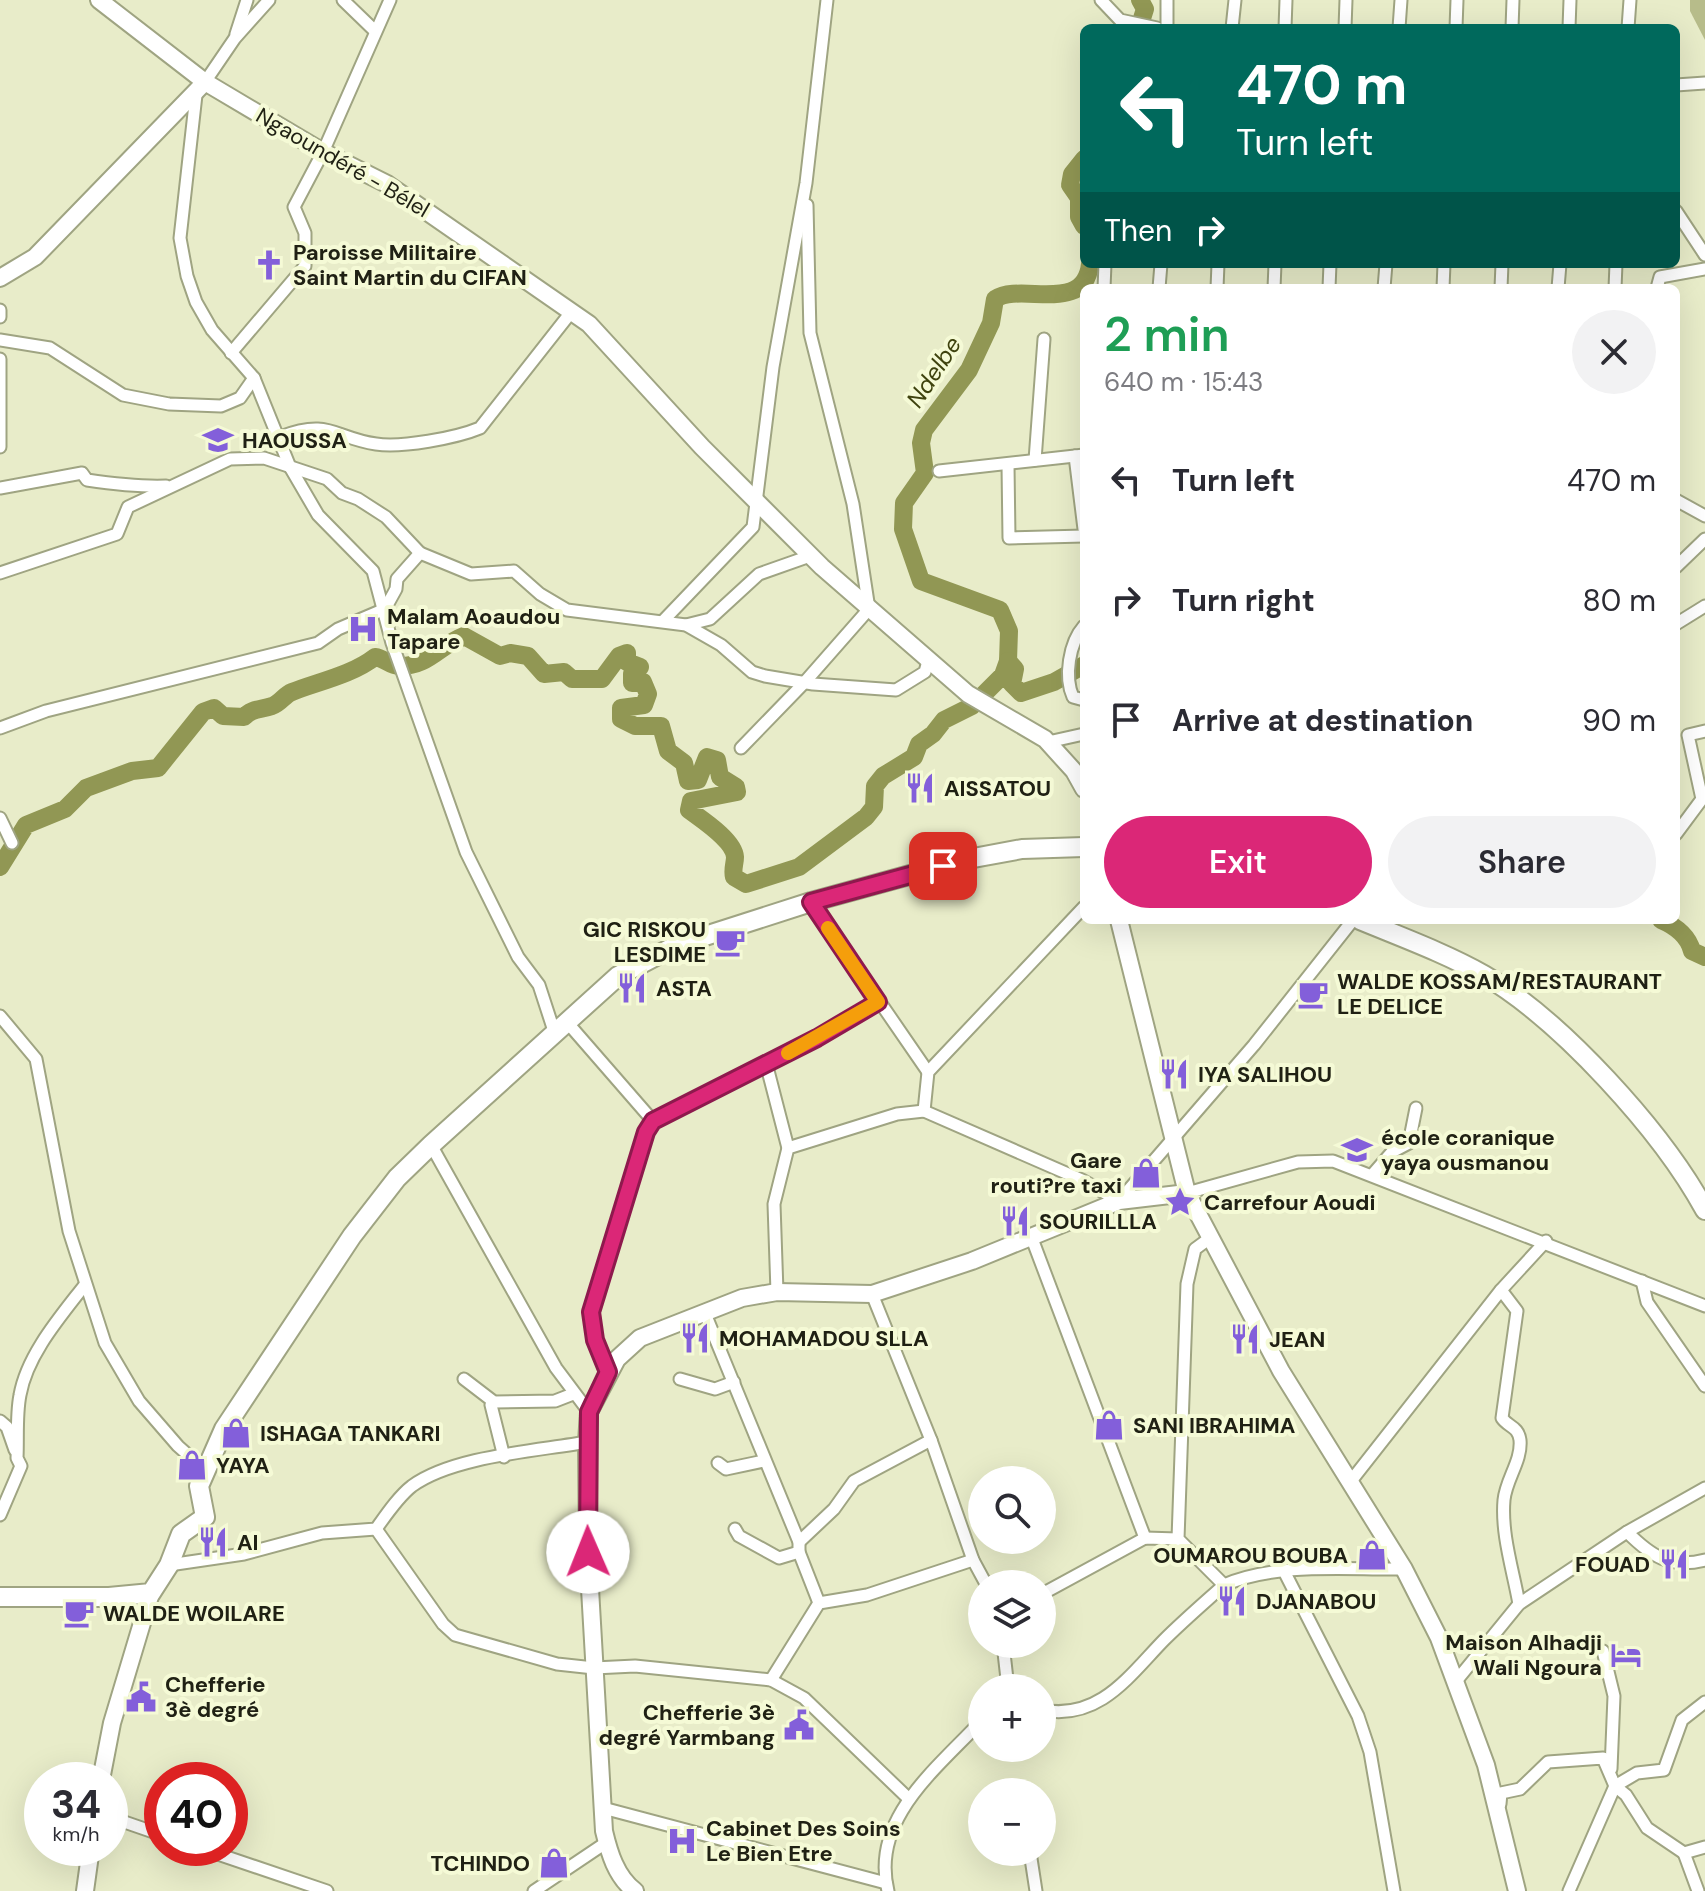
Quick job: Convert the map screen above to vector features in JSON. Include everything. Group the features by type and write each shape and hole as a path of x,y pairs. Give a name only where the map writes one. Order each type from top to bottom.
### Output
{"main road":[{"name":"Ngaoundéré - Bélel","path":"99,0 200,88 387,184 589,324 757,504 810,556 968,694 1048,742 1080,782"},
{"path":"1,276 35,257 200,88"},
{"path":"104,1762 112,1723 151,1593 169,1565 181,1534 205,1517 199,1486 224,1429 352,1236 397,1178 431,1145 618,976 677,945 811,902 968,859 1022,849 1080,847"},
{"path":"1120,924 1187,1193 1281,1371 1404,1569 1457,1680 1486,1765 1517,1891"},
{"path":"1369,924 1483,975 1553,1026 1638,1117 1705,1210"},
{"path":"635,1891 626,1885 607,1842 594,1668 587,1442 589,1412 608,1372 640,1338 742,1298 777,1292 872,1294 972,1261 1119,1201 1187,1193"},
{"path":"0,1597 109,1597 151,1593"},
{"path":"85,1891 88,1866"}],"street":[{"path":"235,38 247,0"},
{"path":"269,0 235,38 200,88 180,238 187,276 196,302 231,353 254,378 290,467 318,515 373,571 392,643 466,852 518,957 539,985 560,1026 653,1121"},
{"path":"343,0 375,31"},
{"path":"231,353 305,266 305,233 294,209 323,152 390,0"},
{"path":"663,621 753,527 773,367 806,183 827,0"},
{"path":"1101,0 1120,20 1135,24"},
{"path":"1167,0 1167,24"},
{"path":"1232,24 1235,0"},
{"path":"1285,24 1286,0"},
{"path":"1345,24 1346,0"},
{"path":"1399,24 1401,0"},
{"path":"1456,24 1457,0"},
{"path":"1512,24 1513,0"},
{"path":"1569,24 1570,0"},
{"path":"1628,24 1630,0"},
{"path":"1680,85 1705,83"},
{"path":"741,748 869,609 853,504 810,333 806,183"},
{"path":"1680,217 1705,255"},
{"path":"1658,284 1660,277 1705,269"},
{"path":"0,310 0,317"},
{"path":"280,437 297,430 333,429 365,442 393,445 461,436 480,428 572,311"},
{"path":"1035,460 1044,339"},
{"path":"0,340 50,348 123,395 169,404 221,406 240,398 254,378"},
{"path":"0,359 0,447"},
{"path":"939,471 1080,455"},
{"path":"0,573 117,534 128,507 230,459 250,456 327,479 342,493 370,505 420,553 471,574 514,571 540,594 567,610 686,625 721,645 752,672 804,683 896,690 925,672 928,661"},
{"path":"1008,465 1009,538 1080,536"},
{"path":"0,488 82,473 87,480 111,485 121,481 142,487 175,485"},
{"path":"1680,502 1705,516"},
{"path":"1680,563 1705,539"},
{"path":"0,728 46,711 251,658 296,651 385,609 396,589 397,579 420,553"},
{"path":"686,625 710,619 759,574 810,556"},
{"path":"1680,622 1705,606"},
{"path":"1080,632 1075,640 1069,681 1073,697 1080,699"},
{"path":"1680,829 1704,799 1700,762 1688,735 1705,731"},
{"path":"1048,742 1080,735"},
{"path":"0,818 12,843"},
{"path":"811,902 928,1072"},
{"path":"924,1111 928,1072 1080,911"},
{"path":"788,1148 897,1114 924,1111 1082,1180 1119,1201 1254,1045 1350,924"},
{"path":"608,1372 595,1340 591,1312 629,1183 646,1132 653,1121 878,1002"},
{"path":"0,1016 36,1059 69,1231 84,1286 105,1343 139,1401 178,1446 205,1470"},
{"path":"766,1063 788,1148 774,1204 777,1292"},
{"path":"1372,1175 1392,1152 1409,1143 1416,1108"},
{"path":"431,1145 573,1394 589,1412"},
{"path":"1187,1193 1306,1161 1333,1161 1546,1241 1705,1306"},
{"path":"1031,1236 1145,1538"},
{"path":"1178,1539 1187,1284 1195,1249 1210,1238"},
{"path":"1351,1481 1501,1290 1546,1241"},
{"path":"1642,1281 1647,1302 1705,1386"},
{"path":"17,1458 20,1394 26,1377 60,1317 84,1286"},
{"path":"1501,1290 1517,1311 1502,1418 1515,1427 1520,1438 1504,1498 1512,1573 1519,1604"},
{"path":"872,1294 931,1440 978,1570"},
{"path":"704,1311 819,1603"},
{"path":"464,1379 494,1402 555,1401 573,1394"},
{"path":"680,1379 715,1389 734,1382"},
{"path":"494,1402 491,1405 504,1457"},
{"path":"0,1421 7,1427 21,1466 19,1477 0,1515"},
{"path":"735,1529 739,1536 779,1558 799,1547 834,1509 854,1481 931,1440"},
{"path":"169,1565 244,1554 322,1533 376,1529 410,1488 426,1478 504,1457 587,1442"},
{"path":"718,1463 726,1469 764,1461"},
{"path":"1457,1680 1519,1604 1627,1532 1705,1488"},
{"path":"376,1529 443,1624 455,1635 557,1664 594,1668 635,1666 771,1680 804,1698 909,1799"},
{"path":"1627,1532 1645,1550 1666,1562 1685,1566 1705,1560"},
{"path":"1056,1586 1145,1538 1178,1539 1224,1585"},
{"path":"771,1680 819,1603 867,1595 973,1560"},
{"path":"1056,1710 1082,1711 1101,1702 1123,1685 1165,1639 1224,1585 1244,1577 1284,1571 1404,1569"},
{"path":"1284,1571 1362,1728 1370,1752 1394,1891"},
{"path":"1569,1891 1613,1781 1614,1696 1603,1651"},
{"path":"1613,1781 1637,1773 1664,1770 1682,1720 1705,1702"},
{"path":"603,1808 887,1887 885,1849 893,1822 909,1799 968,1735"},
{"path":"1499,1821 1501,1793 1520,1789 1548,1762 1603,1758 1613,1781 1647,1828 1684,1853 1698,1891"},
{"path":"540,1889 607,1842"},
{"path":"1684,1853 1705,1847"},
{"path":"248,1864 327,1891"},
{"path":"1032,1866 1036,1891"}],"green space":[{"path":"1690,0 1705,0 1705,40 1690,11"}],"waterway":[{"name":"Ndelbe","path":"1140,0 1145,9 1140,24"},
{"name":"Ndelbe","path":"1080,164 1072,174 1070,185 1079,198 1080,219"},
{"name":"Ndelbe","path":"1082,284 1089,268"},
{"name":"Ndelbe","path":"1008,661 1009,631 1000,610 921,581 903,529 904,503 925,473 921,443 924,430 969,370 991,323 995,299 1006,295 1065,293 1080,286"},
{"path":"0,867 26,825 65,809 86,788 132,771 158,768 203,712 214,708 223,716 244,717 275,705 292,692 345,673 375,657 396,666 418,663 464,636 500,656 510,653 528,656 544,674 564,672 572,679 602,679 619,656 627,653 627,662 640,667 632,674 632,683 643,682 648,694 644,705 621,708 621,719 635,726 661,726 668,751 684,763 688,781 698,780 707,757 717,760 720,777 736,787 737,792 691,801 689,810 729,844 735,857 734,877 746,884 799,867 866,817 874,807 875,786 883,776 914,757 919,744 933,734 944,720 972,706 1003,675 1008,661 1015,669 1012,684 1021,693 1054,682 1080,667"},
{"path":"1669,924 1687,940 1692,951 1705,957"}],"slow traffic":[{"path":"788,1053 878,1002 828,928"}],"place":[{"name":"Paroisse Militaire Saint Martin du CIFAN","path":"269,265"},
{"name":"HAOUSSA","path":"218,440"},
{"name":"Malam Aoaudou Tapare","path":"363,629"},
{"name":"AISSATOU","path":"920,788"},
{"name":"GIC RISKOU LESDIME","path":"730,942"},
{"name":"ASTA","path":"632,988"},
{"name":"WALDE KOSSAM/RESTAURANT LE DELICE","path":"1313,994"},
{"name":"IYA SALIHOU","path":"1174,1074"},
{"name":"école coranique yaya ousmanou","path":"1357,1150"},
{"name":"Gare routi?re taxi","path":"1146,1173"},
{"name":"Carrefour Aoudi","path":"1180,1202"},
{"name":"SOURILLLA","path":"1015,1221"},
{"name":"MOHAMADOU SLLA","path":"695,1338"},
{"name":"JEAN","path":"1245,1339"},
{"name":"SANI IBRAHIMA","path":"1109,1425"},
{"name":"ISHAGA TANKARI","path":"236,1433"},
{"name":"YAYA","path":"192,1465"},
{"name":"AI","path":"213,1542"},
{"name":"OUMAROU BOUBA","path":"1372,1555"},
{"name":"FOUAD","path":"1674,1564"},
{"name":"DJANABOU","path":"1232,1601"},
{"name":"WALDE WOILARE","path":"79,1613"},
{"name":"Maison Alhadji Wali Ngoura","path":"1626,1655"},
{"name":"Chefferie 3è degré","path":"141,1697"},
{"name":"Chefferie 3è degré Yarmbang","path":"799,1725"},
{"name":"Cabinet Des Soins Le Bien Etre","path":"682,1841"},
{"name":"TCHINDO","path":"554,1863"}],"route":[{"path":"588,1552 589,1412 608,1372 595,1340 591,1312 646,1132 653,1121 817,1038 878,1002 811,902 943,866"}]}
